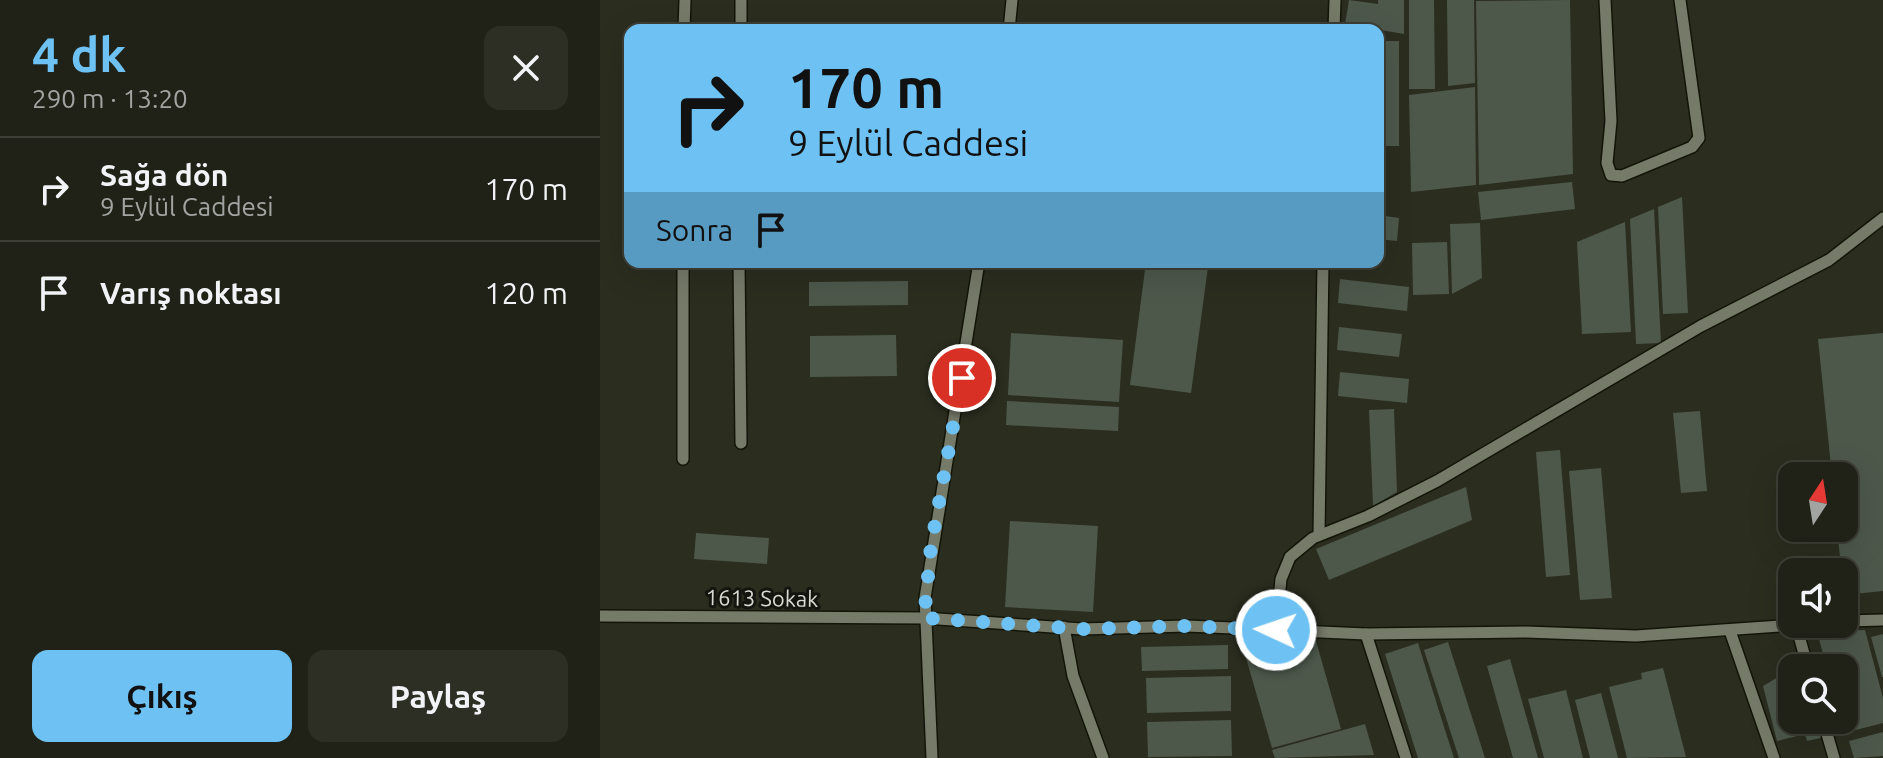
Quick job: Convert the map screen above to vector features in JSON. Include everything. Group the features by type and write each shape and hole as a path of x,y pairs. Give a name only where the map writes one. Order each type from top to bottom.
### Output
{"street":[{"path":"684,24 685,0"},
{"path":"741,0 741,24"},
{"path":"1010,24 1012,0"},
{"path":"1334,24 1335,0"},
{"path":"1605,0 1611,121 1607,163 1611,175 1622,176 1692,147 1699,138 1680,0"},
{"path":"1276,630 1281,579 1290,557 1319,535 1368,516 1437,481 1688,333 1829,260 1883,218"},
{"path":"683,268 683,459"},
{"path":"739,268 741,443"},
{"path":"932,758 924,618 931,546 946,478 978,268"},
{"path":"1319,535 1323,268"},
{"name":"1613 Sokak","path":"600,616 924,618 1064,627 1187,626 1366,634 1526,632 1636,636 1778,627"},
{"path":"1858,621 1883,620"},
{"path":"1064,627 1073,676 1103,758"},
{"path":"1730,631 1774,758"},
{"path":"1366,634 1406,758"},
{"path":"1827,734 1834,758"}],"building":[{"path":"1349,0 1378,4 1378,0 1404,0 1404,34 1384,31 1384,24 1345,24"},
{"path":"1409,0 1434,0 1435,89 1409,89"},
{"path":"1447,0 1474,0 1475,83 1448,86"},
{"path":"1570,0 1573,174 1479,185 1476,1"},
{"path":"1384,41 1399,41 1399,146 1384,146"},
{"path":"1475,87 1476,185 1411,192 1409,95"},
{"path":"1572,182 1575,209 1481,220 1478,192"},
{"path":"1682,197 1688,313 1663,314 1658,207"},
{"path":"1654,209 1661,343 1636,344 1630,219"},
{"path":"1384,216 1399,218 1397,241 1384,240"},
{"path":"1625,222 1631,332 1582,334 1577,242"},
{"path":"1480,223 1482,278 1452,294 1450,224"},
{"path":"1447,242 1449,294 1413,295 1412,243"},
{"path":"1145,268 1208,268 1191,393 1130,385"},
{"path":"1340,279 1409,287 1407,311 1338,303"},
{"path":"908,281 908,305 809,306 809,282"},
{"path":"1339,327 1402,334 1399,357 1337,350"},
{"path":"1011,333 1123,340 1119,402 1008,395"},
{"path":"1883,333 1883,591 1858,594 1858,558 1840,558 1838,542 1858,542 1858,462 1831,462 1818,339"},
{"path":"896,335 897,376 810,377 810,336"},
{"path":"1340,372 1409,379 1407,403 1338,396"},
{"path":"1007,401 1119,407 1118,431 1006,425"},
{"path":"1394,409 1397,492 1373,506 1369,410"},
{"path":"1700,411 1707,491 1681,493 1673,413"},
{"path":"1560,450 1570,575 1546,577 1536,452"},
{"path":"1601,468 1612,598 1580,600 1569,471"},
{"path":"1466,487 1472,520 1329,580 1316,549"},
{"path":"1010,521 1098,526 1093,612 1005,607"},
{"path":"696,533 769,538 767,564 694,559"},
{"path":"1858,630 1865,630 1883,698 1883,723 1858,729 1858,654 1823,654 1819,638 1858,638"},
{"path":"1883,634 1883,677 1882,677 1871,637"},
{"path":"1316,641 1341,729 1272,748 1242,644"},
{"path":"1448,642 1485,758 1459,758 1424,650"},
{"path":"1418,643 1454,758 1418,758 1385,654"},
{"path":"1228,645 1228,669 1142,671 1141,647"},
{"path":"1510,659 1538,758 1513,758 1487,666"},
{"path":"1663,668 1686,757 1627,758 1609,687 1642,679 1641,673"},
{"path":"1231,676 1231,711 1147,713 1146,678"},
{"path":"1778,677 1778,734 1805,734 1777,741 1763,686"},
{"path":"1566,690 1583,758 1544,758 1528,699"},
{"path":"1601,693 1618,758 1590,758 1575,700"},
{"path":"1231,720 1232,756 1148,757 1147,722"},
{"path":"1365,724 1374,755 1275,758 1272,750"},
{"path":"1883,732 1883,756 1854,758 1849,741"},
{"path":"1805,734 1824,734 1825,737 1807,741"}],"route":[{"path":"962,378 946,478 931,546 924,618 1082,629 1187,626 1276,630"}]}
